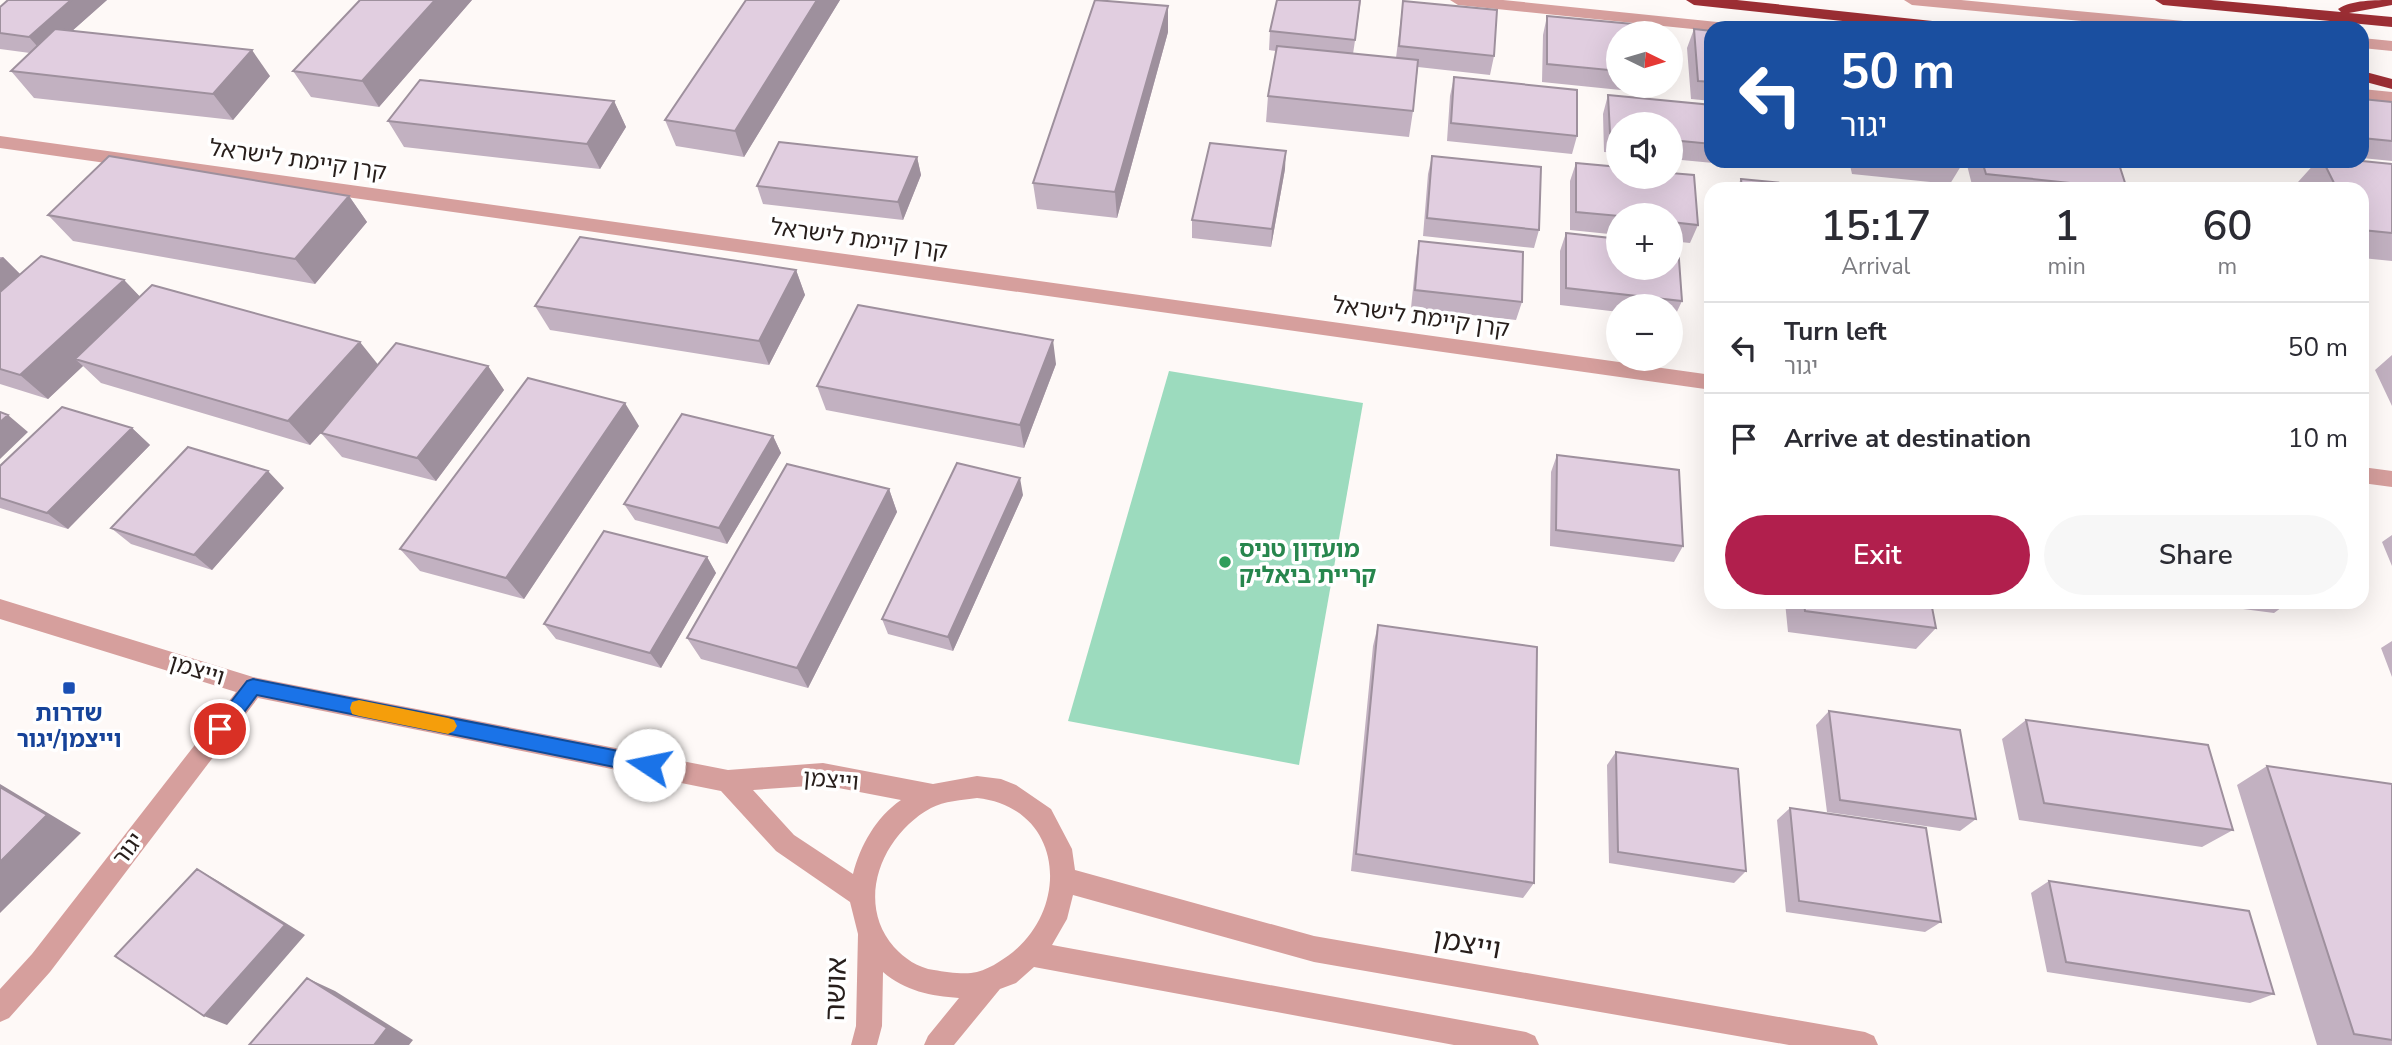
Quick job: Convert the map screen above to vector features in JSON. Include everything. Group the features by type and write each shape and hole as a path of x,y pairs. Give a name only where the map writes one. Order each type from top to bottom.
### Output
{"highway":[{"path":"1694,0 1887,21"},
{"path":"2163,0 2392,22"},
{"path":"2308,14 2392,0"},
{"path":"2369,75 2392,77"},
{"path":"2369,77 2392,84"}],"street":[{"path":"1458,0 1704,26"},
{"path":"1912,0 2132,21"},
{"path":"2369,44 2392,46"},
{"path":"2369,95 2392,97"},
{"name":"קרן קיימת לישראל","path":"0,142 1704,382"},
{"path":"2369,476 2392,479"},
{"name":"וייצמן","path":"0,609 253,687 728,781 823,774 933,795"},
{"name":"יגור","path":"0,1009 41,963 253,687"},
{"path":"728,781 785,843 862,895"},
{"path":"937,1045 990,981 1031,954 1049,932 1060,906 1065,880 1062,851 1048,825 1029,805 1005,792 976,787 947,790 920,801 895,819 876,844 864,874 862,905 870,935 887,961 913,978 942,986 975,985 990,981"},
{"name":"וייצמן","path":"1065,880 1314,949 1865,1045"},
{"name":"אושה","path":"864,1045 869,1026 870,935"},
{"path":"1031,954 1526,1045"}],"green space":[{"name":"מועדון טניס קריית ביאליק","path":"1169,371 1363,403 1299,765 1068,721"}],"building":[{"path":"8,0 71,0 29,37 0,33 0,7"},
{"path":"360,0 435,0 362,81 293,71"},
{"path":"746,0 817,0 735,131 665,120"},
{"path":"1095,0 1168,6 1115,192 1033,183"},
{"path":"1277,0 1360,0 1355,40 1270,31"},
{"path":"1403,1 1497,10 1494,56 1399,46"},
{"path":"1547,16 1606,22 1606,70 1547,64"},
{"path":"55,29 252,50 213,94 11,71"},
{"path":"1694,29 1704,30 1704,81 1698,81"},
{"path":"1277,46 1418,60 1413,111 1268,96"},
{"path":"1454,77 1577,90 1577,136 1451,123"},
{"path":"420,80 614,101 587,144 388,121"},
{"path":"1608,98 1704,104 1704,143 1683,141 1683,112 1609,112"},
{"path":"2369,100 2392,102 2392,141 2369,139"},
{"path":"779,142 917,157 898,202 757,186"},
{"path":"1210,143 1286,151 1272,229 1192,220"},
{"path":"109,156 349,196 295,259 48,215"},
{"path":"1432,156 1541,167 1539,230 1427,218"},
{"path":"2369,162 2392,164 2392,233 2369,231 2369,182 2334,182 2326,168 2369,168"},
{"path":"1576,163 1606,166 1606,189 1683,189 1683,174 1694,175 1698,225 1683,223 1683,203 1606,203 1606,215 1576,212"},
{"path":"1984,168 2120,168 2125,182 2061,182 1986,174"},
{"path":"1741,179 1771,182 1741,182"},
{"path":"1566,233 1606,238 1606,280 1680,280 1681,294 1620,294 1566,288"},
{"path":"580,237 796,270 759,341 535,306"},
{"path":"1419,241 1523,252 1522,302 1415,290"},
{"path":"41,256 124,280 20,375 0,369 0,292"},
{"path":"152,285 360,342 288,421 75,359"},
{"path":"858,305 1053,340 1020,425 817,386"},
{"path":"396,343 488,366 417,458 321,433"},
{"path":"528,378 625,403 506,578 400,549"},
{"path":"62,407 132,428 47,513 0,498 0,466"},
{"path":"0,412 8,415 0,422"},
{"path":"682,414 773,436 719,528 624,504"},
{"path":"188,447 268,471 194,555 111,528"},
{"path":"1557,455 1679,470 1683,546 1556,530"},
{"path":"957,463 1020,478 948,637 882,619"},
{"path":"787,464 889,489 797,668 687,638"},
{"path":"604,531 707,557 650,653 544,624"},
{"path":"1932,609 1936,628 1805,611"},
{"path":"1378,625 1537,647 1534,883 1356,854"},
{"path":"1829,711 1960,730 1976,819 1840,800"},
{"path":"2026,720 2208,745 2233,830 2044,803"},
{"path":"1616,752 1738,769 1746,871 1618,852"},
{"path":"2267,766 2392,784 2392,1040 2354,1034"},
{"path":"0,787 47,815 0,862"},
{"path":"1790,808 1926,828 1941,922 1799,901"},
{"path":"197,869 285,925 204,1016 115,956"},
{"path":"2049,881 2249,911 2274,994 2066,962"},
{"path":"307,978 387,1028 374,1045 249,1045"}],"slow traffic":[{"path":"359,708 448,726"}],"place":[{"name":"מועדון טניס קריית ביאליק","path":"1225,562"},
{"name":"שדרות וייצמן/יגור","path":"69,688"}],"route":[{"path":"220,729 253,687 649,765"}]}
